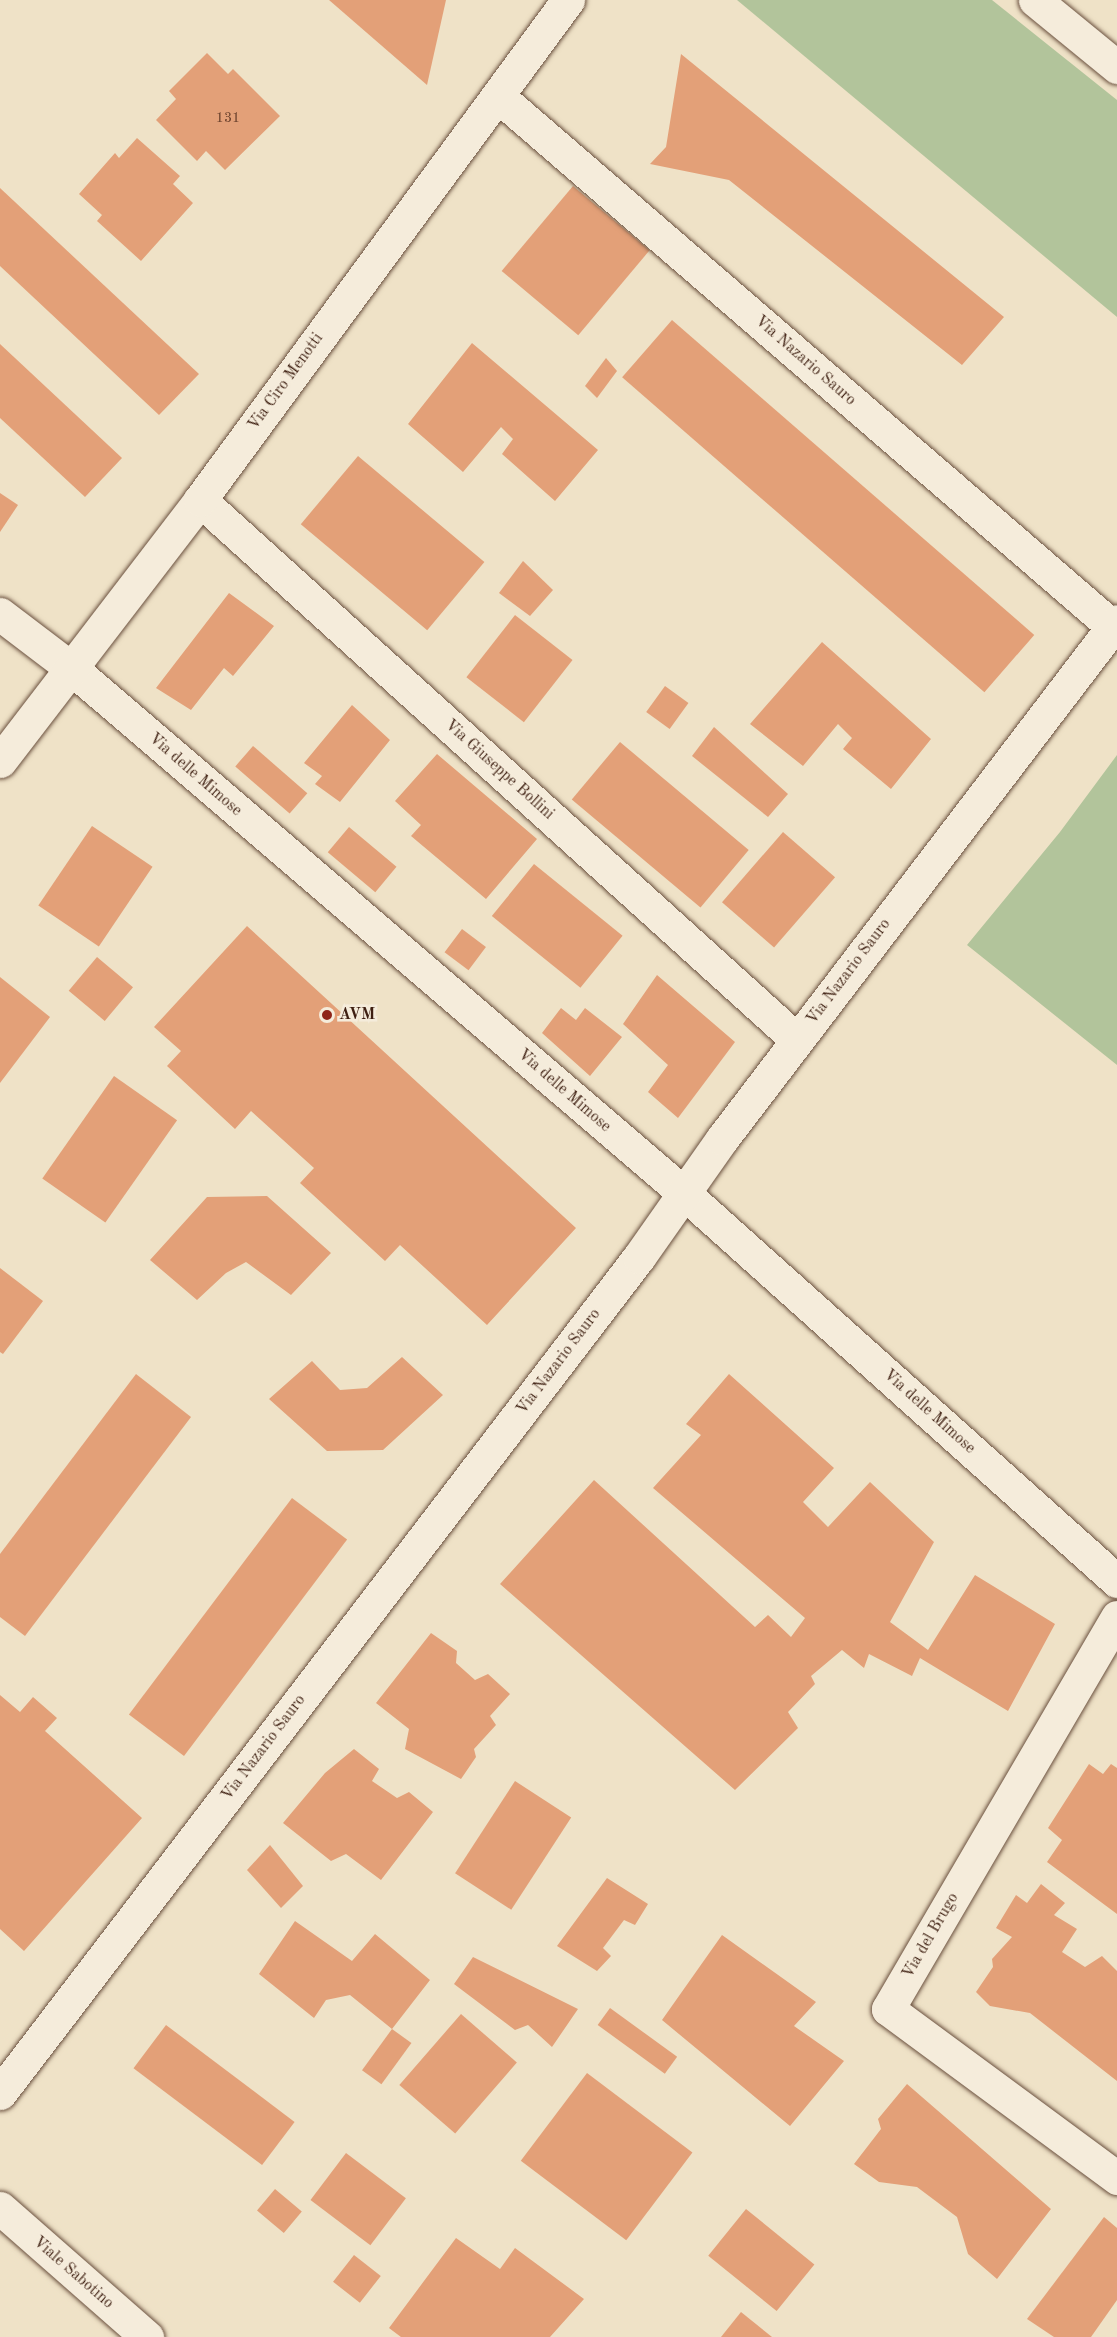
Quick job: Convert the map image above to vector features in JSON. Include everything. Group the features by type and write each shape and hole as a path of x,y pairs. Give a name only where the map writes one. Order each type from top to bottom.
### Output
{"street":[{"name":"Via Ciro Menotti","path":"0,760 200,500 568,0"},
{"path":"1035,0 1117,68"},
{"name":"Via Nazario Sauro","path":"0,2093 685,1194 797,1040 1115,624 498,96"},
{"name":"Via Giuseppe Bollini","path":"200,500 797,1040"},
{"name":"Via delle Mimose","path":"0,614 70,668 685,1194 1117,1581"},
{"name":"Via del Brugo","path":"1117,1617 888,2009 1117,2178"},
{"name":"Viale Sabotino","path":"0,2208 147,2337"}],"green space":[{"path":"737,0 992,0 1117,100 1117,317"},
{"path":"1117,755 1117,1065 967,945 1060,832"}],"building":[{"path":"329,0 446,0 427,85"},
{"path":"207,53 228,74 233,69 280,116 225,170 206,151 197,161 156,120 176,99 169,91"},
{"path":"681,54 1004,317 962,365 729,180 650,164 666,147"},
{"path":"137,138 180,176 173,184 193,203 141,261 97,221 102,215 79,194 115,153 119,158"},
{"path":"573,186 650,250 578,335 502,271"},
{"path":"0,188 199,374 159,415 0,266"},
{"path":"672,320 1034,635 984,692 622,377"},
{"path":"472,343 598,450 555,501 502,454 513,439 501,427 463,472 408,424"},
{"path":"0,344 122,458 85,497 0,418"},
{"path":"606,358 617,371 597,398 585,386"},
{"path":"358,456 484,562 427,630 301,524"},
{"path":"0,493 18,505 0,532"},
{"path":"523,561 553,590 530,616 499,593"},
{"path":"229,593 274,626 233,676 224,668 191,710 156,688"},
{"path":"515,615 573,660 524,722 466,677"},
{"path":"822,642 931,739 891,789 843,749 852,738 838,724 803,766 750,724"},
{"path":"665,686 688,703 670,729 646,712"},
{"path":"352,705 390,740 340,802 315,784 322,776 304,763"},
{"path":"714,727 788,794 768,817 692,756"},
{"path":"620,742 749,850 700,907 572,799"},
{"path":"253,746 307,793 290,814 235,766"},
{"path":"437,754 537,839 486,899 411,836 421,825 395,801"},
{"path":"92,826 153,867 99,946 38,906"},
{"path":"349,827 396,867 375,892 328,852"},
{"path":"783,832 835,877 774,947 722,902"},
{"path":"534,864 623,936 580,988 492,916"},
{"path":"247,926 576,1228 487,1325 400,1245 385,1261 300,1183 314,1168 251,1111 235,1129 167,1066 181,1051 154,1027"},
{"path":"462,929 486,947 469,970 445,952"},
{"path":"97,957 133,987 105,1021 69,991"},
{"path":"657,975 735,1042 678,1118 648,1092 668,1065 623,1024"},
{"path":"0,977 50,1017 0,1083"},
{"path":"561,1008 576,1020 585,1008 622,1037 590,1076 542,1033"},
{"path":"114,1076 177,1120 105,1223 42,1178"},
{"path":"267,1196 331,1253 291,1295 246,1262 226,1273 197,1300 150,1260 207,1197"},
{"path":"0,1268 43,1301 3,1354 0,1352"},
{"path":"402,1357 443,1395 383,1450 327,1451 269,1399 312,1361 340,1390 367,1388"},
{"path":"136,1374 191,1417 25,1636 0,1617 0,1554"},
{"path":"729,1374 834,1468 803,1502 828,1527 870,1482 934,1542 890,1622 928,1650 975,1575 1055,1624 1008,1711 920,1658 912,1676 869,1654 864,1668 842,1650 811,1676 815,1684 788,1712 798,1728 735,1790 500,1584 594,1480 755,1627 768,1615 791,1637 805,1618 653,1488 701,1435 686,1424"},
{"path":"292,1498 347,1540 184,1756 129,1714"},
{"path":"431,1633 457,1651 456,1663 475,1680 488,1674 510,1694 490,1716 496,1725 474,1749 476,1757 461,1779 405,1749 409,1729 376,1703"},
{"path":"0,1695 20,1712 33,1697 57,1718 45,1731 142,1818 24,1951 0,1929"},
{"path":"354,1749 379,1769 372,1781 397,1798 409,1792 433,1812 381,1880 346,1854 331,1861 283,1823 325,1773"},
{"path":"1089,1764 1103,1774 1111,1764 1117,1768 1117,1914 1047,1862 1062,1840 1048,1828"},
{"path":"515,1781 571,1817 511,1910 455,1873"},
{"path":"270,1845 303,1886 281,1908 247,1870"},
{"path":"607,1878 648,1904 635,1925 624,1920 603,1948 611,1956 597,1971 557,1946"},
{"path":"1041,1884 1065,1903 1054,1915 1077,1929 1062,1952 1085,1967 1102,1956 1117,1971 1117,2081 1030,2013 990,2006 976,1992 993,1967 992,1959 1012,1937 996,1928 1016,1895 1027,1903"},
{"path":"295,1921 352,1961 375,1934 430,1980 392,2029 350,1995 326,2000 314,2018 259,1974"},
{"path":"722,1935 816,2002 794,2026 844,2061 790,2126 662,2020"},
{"path":"473,1957 578,2009 552,2047 528,2025 515,2030 454,1984"},
{"path":"610,2008 677,2057 665,2074 598,2025"},
{"path":"461,2014 517,2063 455,2133 399,2085"},
{"path":"166,2025 295,2122 262,2165 134,2068"},
{"path":"392,2029 411,2043 381,2084 362,2070"},
{"path":"587,2073 692,2152 626,2240 521,2161"},
{"path":"907,2084 1051,2209 997,2279 968,2254 957,2217 917,2187 879,2182 854,2164 881,2129 878,2119"},
{"path":"346,2153 406,2198 370,2245 310,2200"},
{"path":"275,2189 302,2211 284,2233 257,2210"},
{"path":"746,2209 814,2264 777,2311 708,2256"},
{"path":"1104,2217 1117,2228 1117,2300 1091,2337 1054,2337 1027,2319"},
{"path":"456,2238 500,2269 515,2248 584,2299 550,2337 401,2337 389,2328"},
{"path":"354,2255 381,2276 360,2303 333,2282"},
{"path":"741,2312 772,2337 721,2337"}],"place":[{"name":"AVM","path":"327,1015"}]}
